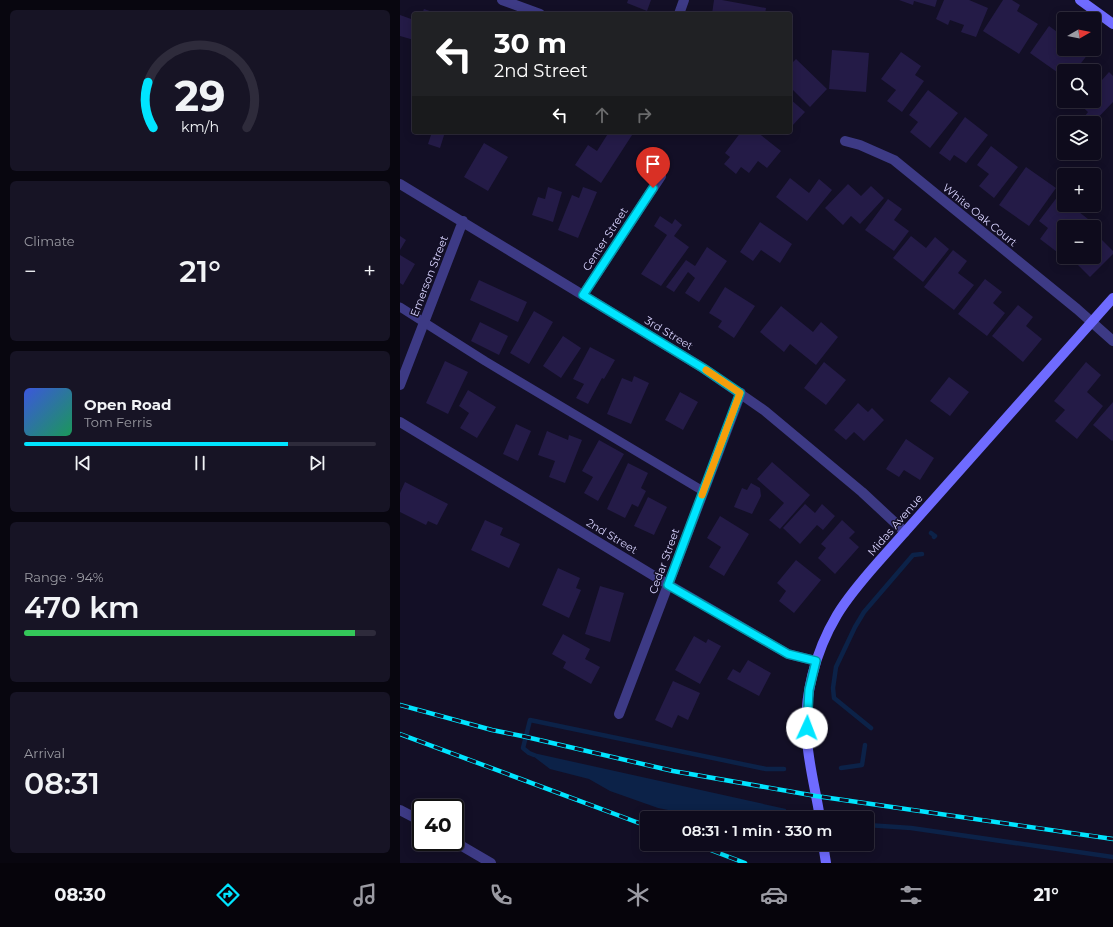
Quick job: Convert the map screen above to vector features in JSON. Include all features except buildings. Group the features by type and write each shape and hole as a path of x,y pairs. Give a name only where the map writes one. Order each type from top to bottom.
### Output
{"street":[{"path":"502,0 535,12"},
{"path":"680,12 684,0"},
{"path":"1080,0 1113,24"},
{"name":"White Oak Court","path":"845,141 860,145 894,160 1113,341"},
{"name":"Center Street","path":"583,295 661,176"},
{"name":"3rd Street","path":"400,184 703,368 740,393 765,411 856,487 905,532"},
{"name":"Emerson Street","path":"400,385 463,221"},
{"name":"Midas Avenue","path":"819,811 807,740 809,690 816,661 837,614 858,586 905,532 1113,298"},
{"name":"Cedar Street","path":"619,714 740,393"},
{"name":"2nd Street","path":"400,422 668,585 788,654 816,661"},
{"path":"400,810 412,817"},
{"path":"464,847 491,863"},
{"path":"824,851 826,863"}],"lane":[{"path":"400,307 492,365 703,491"}],"water":[{"path":"529,753 786,809 786,811 670,811 610,791 589,779 550,769"}],"waterway":[{"path":"931,533 935,536 934,537"},
{"path":"871,728 834,698 833,688 836,667 855,627 864,612 913,555 922,554"},
{"path":"534,755 523,748 530,720 766,769 784,769"},
{"path":"841,768 862,765 865,745"},
{"path":"874,825 911,828 1113,857"}],"railway":[{"path":"400,705 492,730 673,771 816,796 1113,839"},
{"path":"400,734 640,823"},
{"path":"713,851 745,863"}],"slow traffic":[{"path":"702,495 740,393 706,370"}],"route":[{"path":"653,188 583,295 703,368 740,393 668,585 788,654 816,661 809,690 807,728"}]}
